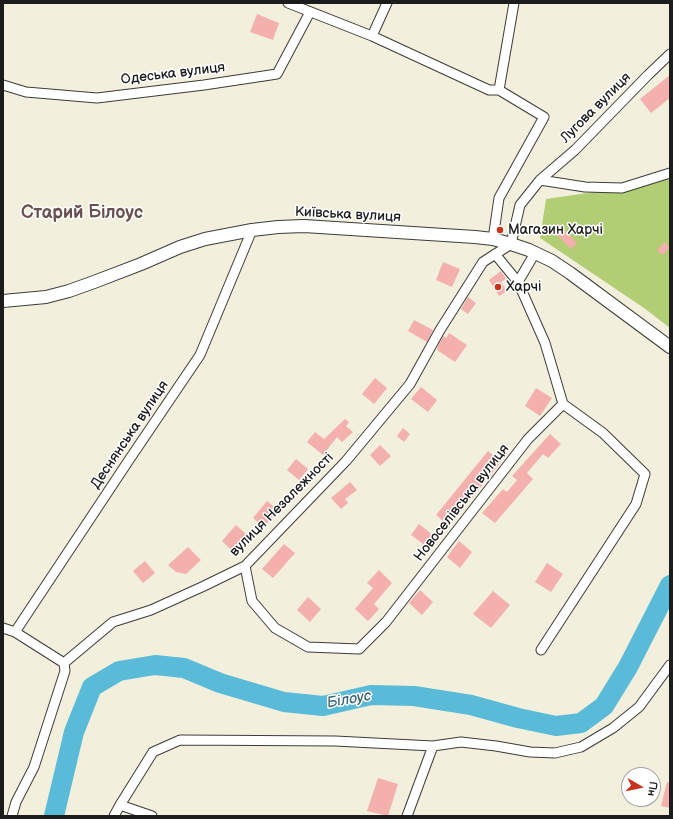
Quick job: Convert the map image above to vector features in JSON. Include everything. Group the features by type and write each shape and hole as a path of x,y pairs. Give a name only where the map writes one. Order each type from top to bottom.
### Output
{"main road":[{"name":"Київська вулиця","path":"3,302 46,297 69,291 141,264 180,247 205,239 252,230 304,226 476,237 493,239 511,244 552,261 670,347"}],"street":[{"path":"288,3 372,36 489,90 499,90 544,117 499,198 493,239"},
{"path":"372,36 387,3"},
{"path":"499,90 514,3"},
{"name":"Одеська вулиця","path":"3,85 26,92 97,98 204,85 277,74 310,12"},
{"name":"Лугова вулиця","path":"511,244 520,205 540,180 575,150 670,54"},
{"path":"540,180 585,187 622,188 670,173"},
{"name":"Деснянська вулиця","path":"15,632 200,355 252,230"},
{"name":"вулиця Незалежності","path":"64,663 113,622 151,610 245,566 346,461 410,384 440,330 483,262 511,244"},
{"path":"518,282 535,253"},
{"path":"495,254 518,282 546,343 563,404 603,433 645,474 636,504 541,650"},
{"name":"Новоселівська вулиця","path":"245,566 252,601 275,628 308,647 359,649 386,622 528,439 563,404"},
{"path":"3,628 15,632 64,663 65,671 34,767 16,802 12,816"},
{"path":"114,816 153,752 180,740 335,741 433,746 461,742 530,752 555,753 581,747 613,728 639,707 670,665"},
{"path":"407,816 433,746"},
{"path":"120,805 152,816"}],"green space":[{"path":"670,177 670,328 644,308 540,238 546,199 622,188"}],"building":[{"path":"257,14 279,23 273,40 250,32"},
{"path":"670,75 670,98 651,113 640,99"},
{"path":"559,224 577,243 571,249 552,230"},
{"path":"665,242 670,248 662,255 657,250"},
{"path":"443,262 460,269 452,287 436,280"},
{"name":"Харчі","path":"501,271 506,279 501,282 507,291 499,296 489,280"},
{"path":"468,297 476,303 468,314 461,309"},
{"path":"414,320 433,330 427,342 408,331"},
{"path":"449,333 467,345 455,362 437,350 443,336 446,338"},
{"path":"375,378 387,388 374,404 362,394"},
{"path":"421,387 437,400 428,412 411,399"},
{"path":"536,388 552,398 540,416 525,406"},
{"path":"345,419 349,422 346,426 353,432 342,442 337,437 323,455 307,442 315,432 324,439"},
{"path":"403,428 410,434 404,442 397,436"},
{"path":"550,434 561,444 548,458 543,454 527,473 533,479 495,523 482,513 503,489 507,492 517,480 512,476"},
{"path":"380,445 391,456 380,466 370,455"},
{"path":"488,451 501,462 449,526 436,515"},
{"path":"296,459 308,469 299,480 287,470"},
{"path":"350,482 357,490 345,499 348,503 341,509 331,498"},
{"path":"267,501 278,510 264,527 253,518"},
{"path":"419,524 438,539 430,549 411,535"},
{"path":"236,525 248,536 233,552 222,541"},
{"path":"459,541 472,552 460,568 447,557"},
{"path":"284,544 295,553 273,578 262,569"},
{"path":"188,547 201,560 186,574 176,572 168,565"},
{"path":"145,561 155,573 143,583 133,571"},
{"path":"547,563 563,574 551,592 535,582"},
{"path":"379,570 392,583 374,604 379,609 368,621 355,609 373,588 367,583"},
{"path":"420,590 433,602 422,615 409,603"},
{"path":"493,591 510,605 491,628 473,614"},
{"path":"308,597 321,609 310,622 297,610"},
{"path":"378,778 398,784 388,816 367,811"},
{"path":"667,782 670,783 670,808 661,806"}],"waterway":[{"name":"Білоус","path":"54,816 74,732 92,687 119,671 155,665 184,668 220,683 284,702 323,706 371,695 414,696 471,705 518,718 556,726 581,723 604,706 628,667 670,585"}],"place":[{"name":"Магазин Харчі","path":"500,230"},
{"name":"Харчі","path":"498,287"}],"district":[{"name":"Старий Білоус","path":"82,213"}]}
